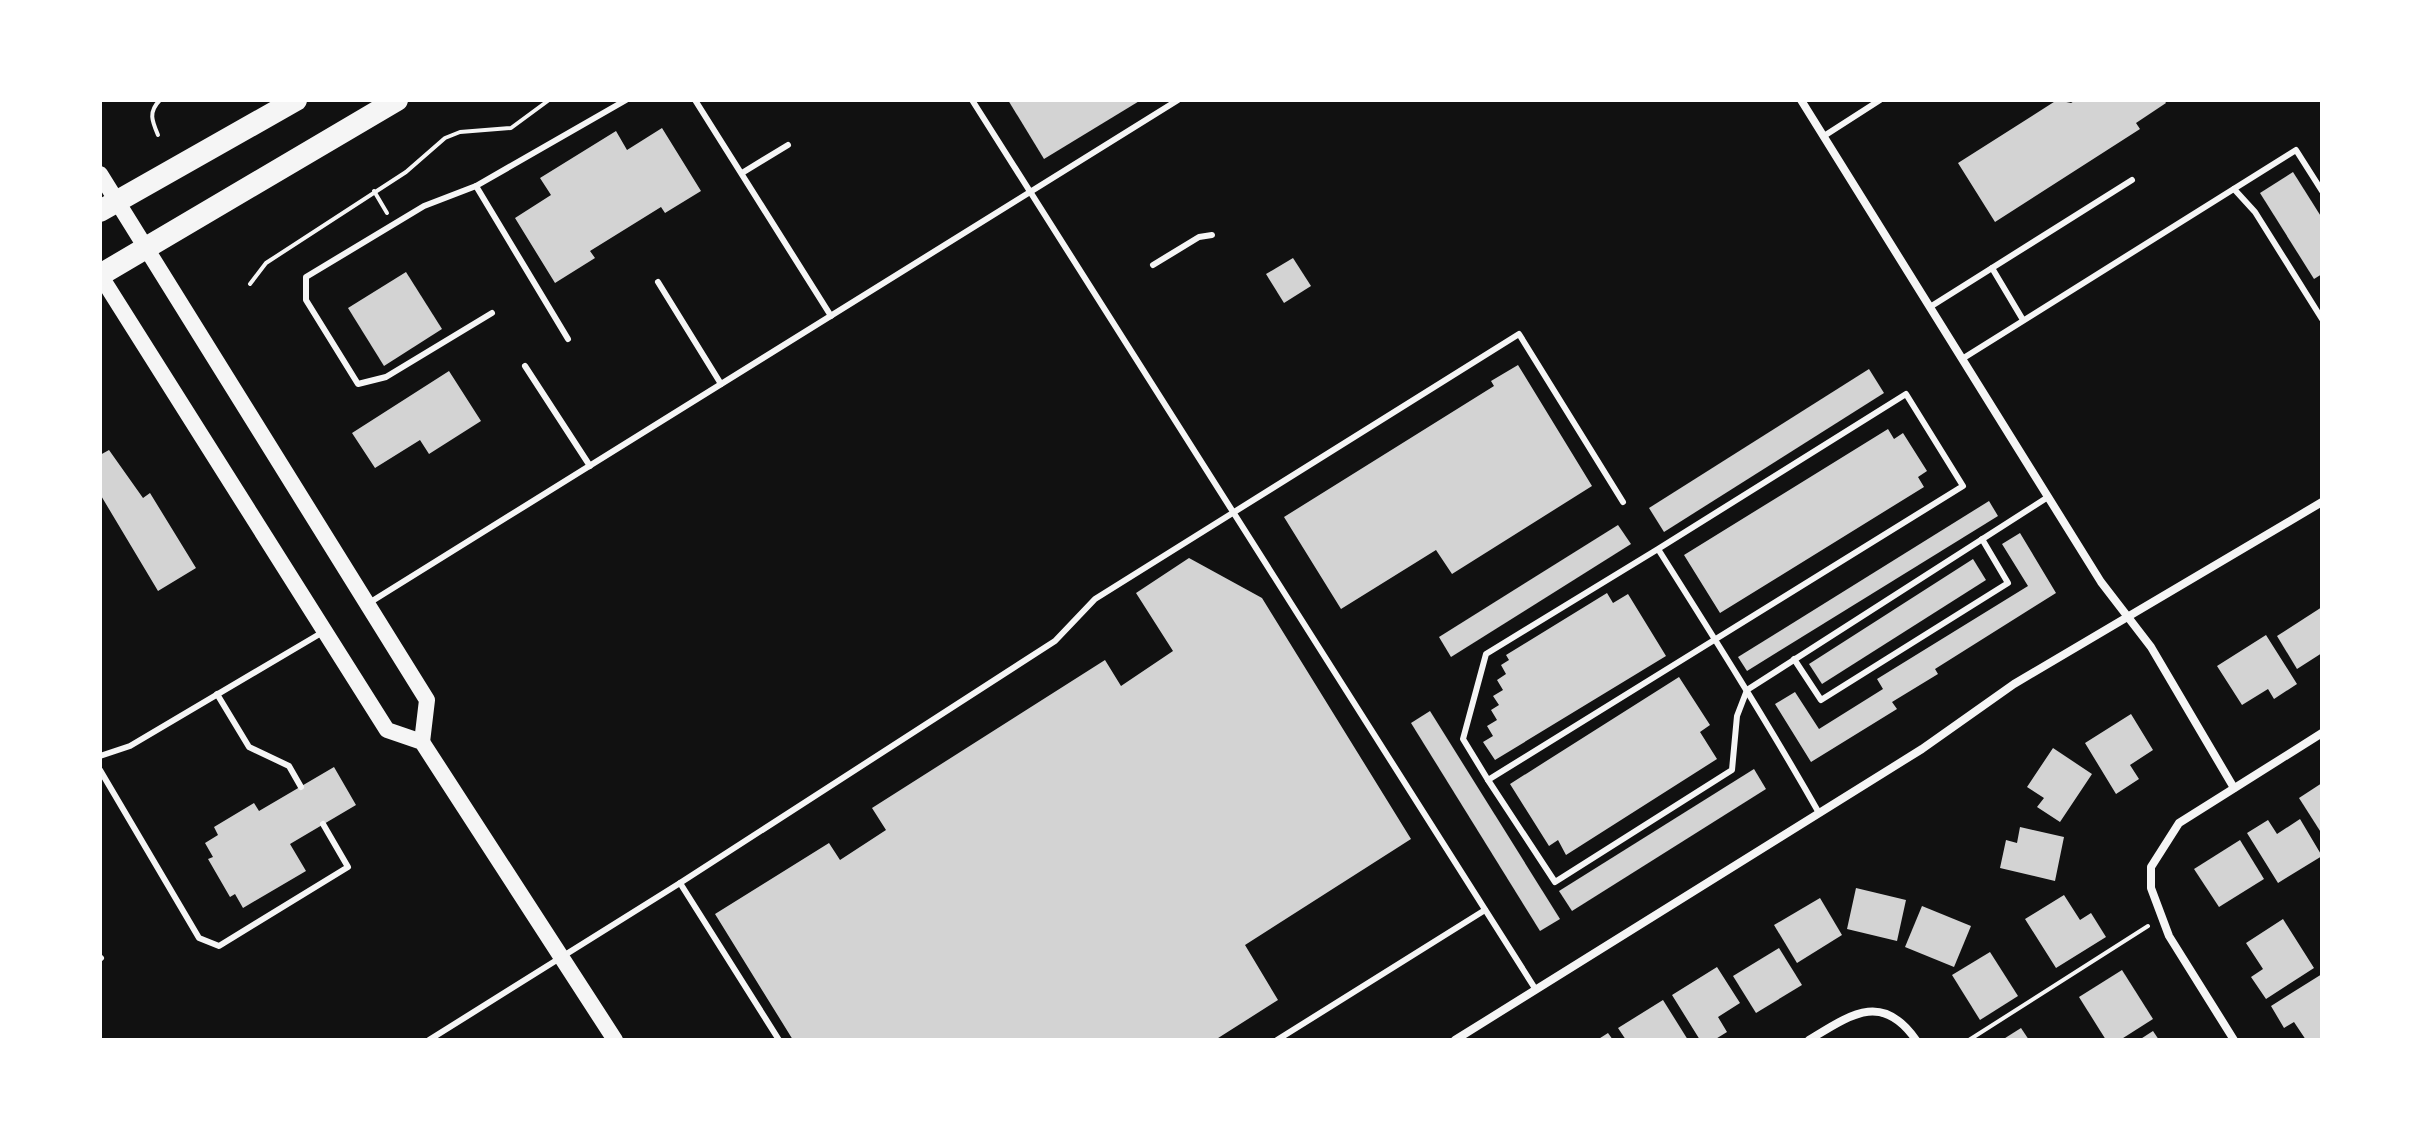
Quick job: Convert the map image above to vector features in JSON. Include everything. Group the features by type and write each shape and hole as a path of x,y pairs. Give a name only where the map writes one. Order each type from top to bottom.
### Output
{"highway":[{"path":"109,206 296,100"},
{"path":"100,275 397,100"}],"main road":[{"path":"100,174 109,206 146,249 427,700 422,742"},
{"path":"100,275 387,730 422,742 615,1040"}],"street":[{"path":"1801,100 2101,582 2151,647 2234,788"},
{"path":"1455,1040 1922,749 2014,684 2126,615 2322,502"},
{"path":"2234,1040 2160,918 2151,888 2151,867 2179,823 2322,733"},
{"path":"1809,1040 1861,1012 1881,1011 1901,1022 1916,1040"}],"lane":[{"path":"492,313 386,377 358,384 306,300 306,277 424,206 476,186 626,100"},
{"path":"695,100 831,316"},
{"path":"972,100 1536,990"},
{"path":"369,604 1178,100"},
{"path":"1824,136 1880,100"},
{"path":"742,173 788,145"},
{"path":"1962,359 2296,150 2322,191"},
{"path":"1930,307 2132,180"},
{"path":"476,186 568,339"},
{"path":"2234,189 2255,212 2322,319"},
{"path":"1153,265 1199,237 1212,235"},
{"path":"1992,268 2023,320"},
{"path":"658,282 721,384"},
{"path":"429,1040 680,883 1055,641 1095,599 1519,334 1623,502"},
{"path":"525,366 590,466"},
{"path":"1488,780 1963,486 1906,394 1486,654 1463,739 1488,780 1555,882 1732,770 1737,716 1747,690 2048,497"},
{"path":"1794,659 1821,700 2008,583 1982,539"},
{"path":"1658,549 1747,690 1819,813"},
{"path":"100,756 130,746 326,630"},
{"path":"217,694 249,747 289,766 301,787"},
{"path":"100,770 199,938 219,946 348,867 323,824"},
{"path":"680,883 779,1040"},
{"path":"1277,1040 1485,910"}],"path":[{"path":"158,135 151,118 160,100"},
{"path":"250,284 266,263 309,238 410,169 445,138 460,132 511,128 549,100"},
{"path":"374,191 393,224"},
{"path":"1969,1040 2160,918"}],"building":[{"path":"1008,100 1141,100 1044,159"},
{"path":"2057,100 2071,103 2076,100 2164,100 2166,103 2136,123 2140,129 1995,222 1958,163"},
{"path":"662,128 701,191 665,213 661,207 590,251 595,258 555,283 515,218 551,195 540,178 616,131 627,150"},
{"path":"2293,172 2322,218 2322,274 2314,279 2260,193"},
{"path":"1293,258 1311,286 1284,303 1266,274"},
{"path":"406,272 442,329 384,366 348,308"},
{"path":"1518,365 1592,486 1452,574 1436,550 1341,609 1284,517 1494,386 1491,381"},
{"path":"1869,369 1884,393 1664,532 1649,508"},
{"path":"449,371 481,421 429,454 420,440 375,468 352,433"},
{"path":"1888,429 1894,439 1903,433 1927,471 1918,477 1924,487 1720,613 1684,555"},
{"path":"109,450 143,498 150,493 196,568 158,591 100,494 100,455"},
{"path":"1989,501 1998,516 1747,671 1738,657"},
{"path":"1618,525 1631,544 1451,657 1439,637"},
{"path":"2020,533 2056,593 1935,669 1938,674 1892,702 1897,709 1811,762 1775,704 1795,692 1819,729 1883,689 1877,679 2028,586 2002,544"},
{"path":"1189,558 1262,598 1411,839 1245,945 1278,1000 1215,1040 793,1040 715,914 829,843 840,860 886,830 872,808 1105,660 1121,686 1173,651 1136,593"},
{"path":"1973,559 1986,580 1822,684 1809,664"},
{"path":"1607,593 1613,603 1628,594 1666,656 1495,760 1483,742 1493,736 1487,726 1497,720 1491,710 1499,705 1493,696 1503,690 1497,680 1506,674 1501,665 1509,660 1506,655"},
{"path":"2322,607 2322,653 2297,669 2277,636"},
{"path":"2266,635 2297,684 2274,699 2268,689 2242,705 2217,666"},
{"path":"1679,677 1710,725 1700,732 1717,759 1566,855 1558,840 1549,846 1510,784"},
{"path":"1430,711 1560,919 1540,931 1411,723"},
{"path":"2131,714 2153,750 2130,765 2139,779 2116,794 2085,743"},
{"path":"2053,748 2092,774 2060,822 2037,807 2044,798 2027,787"},
{"path":"334,767 356,805 290,844 306,871 243,908 235,894 230,897 208,859 213,857 205,843 218,835 214,827 254,803 259,811"},
{"path":"1754,769 1766,789 1572,911 1559,891"},
{"path":"2322,783 2322,834 2299,798"},
{"path":"2300,819 2322,856 2278,883 2247,833 2268,820 2277,834"},
{"path":"2020,827 2064,837 2055,881 2000,868 2006,840 2017,843"},
{"path":"2240,840 2264,879 2219,907 2194,869"},
{"path":"1856,888 1906,900 1897,941 1847,929"},
{"path":"2064,895 2080,920 2091,913 2106,937 2056,968 2025,919"},
{"path":"1820,898 1842,935 1797,963 1774,925"},
{"path":"1922,906 1971,926 1954,967 1905,947"},
{"path":"2283,919 2314,968 2266,999 2251,977 2263,969 2246,943"},
{"path":"1779,948 1802,985 1756,1013 1733,976"},
{"path":"1990,952 2018,996 1980,1020 1952,975"},
{"path":"1717,967 1740,1003 1718,1017 1727,1032 1714,1040 1700,1040 1672,995"},
{"path":"2122,970 2153,1019 2120,1040 2106,1040 2079,997"},
{"path":"2322,974 2322,1040 2306,1040 2294,1022 2284,1028 2271,1006"},
{"path":"1663,1000 1688,1040 1626,1040 1618,1028"},
{"path":"2021,1028 2029,1040 2002,1040"},
{"path":"2153,1031 2159,1040 2139,1040"},
{"path":"1608,1033 1613,1040 1597,1040"}]}
